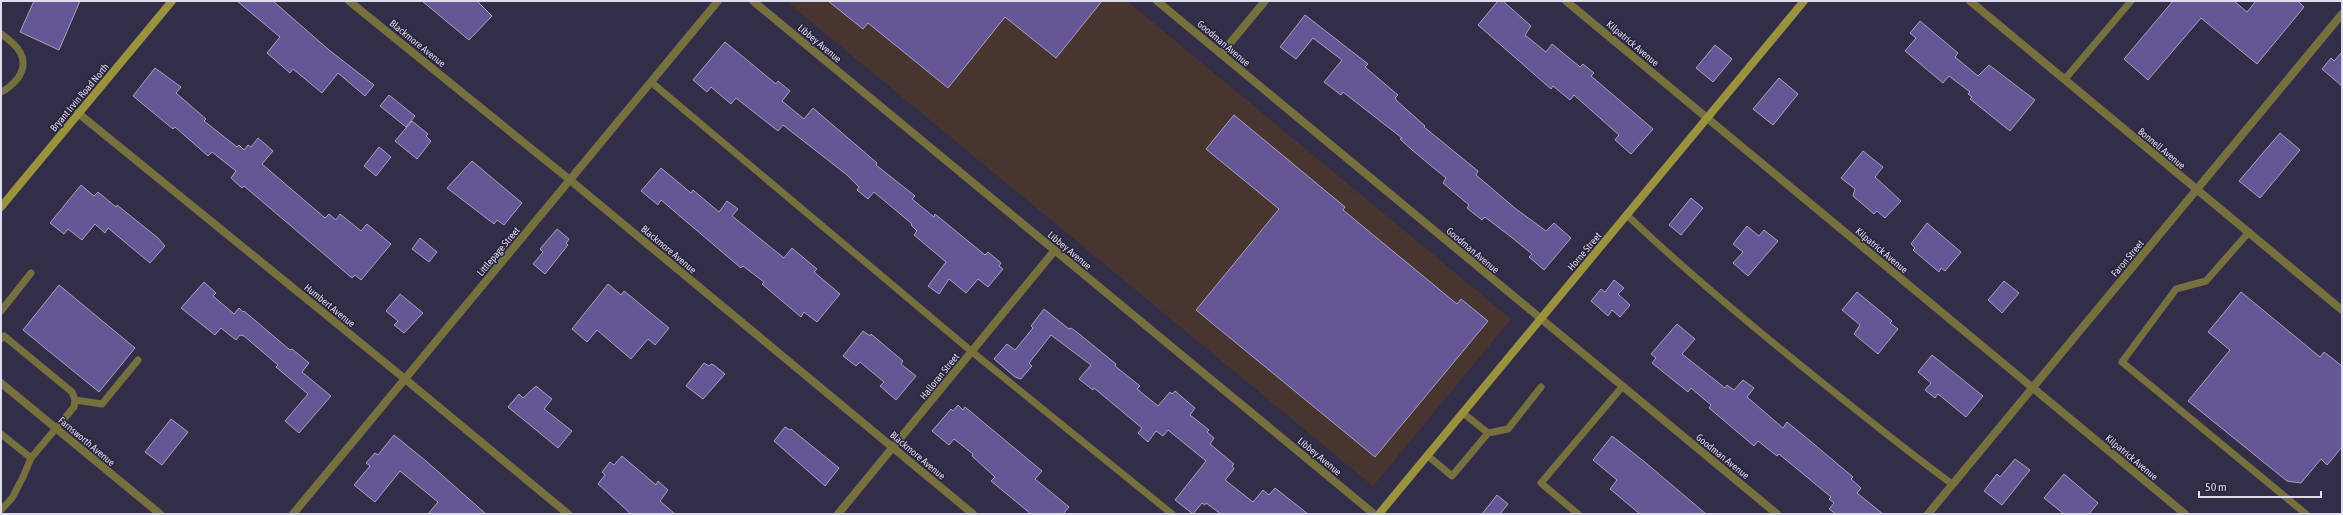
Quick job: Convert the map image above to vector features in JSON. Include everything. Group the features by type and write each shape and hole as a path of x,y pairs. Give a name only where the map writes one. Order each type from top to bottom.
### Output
{"street":[{"name":"Bryant Irvin Road North","path":"1,207 172,1"},
{"name":"Blackmore Avenue","path":"349,1 570,180 973,514"},
{"name":"Littlepage Street","path":"293,514 718,1"},
{"name":"Libbey Avenue","path":"753,1 1374,514"},
{"name":"Goodman Avenue","path":"1157,1 1777,514"},
{"path":"1221,54 1265,1"},
{"name":"Kilpatrick Avenue","path":"1566,1 2186,514"},
{"name":"Horne Street","path":"1379,514 1804,1"},
{"name":"Bonnell Avenue","path":"1970,1 2342,310"},
{"name":"Faron Street","path":"1928,514 2342,14"},
{"name":"Humbert Avenue","path":"78,113 405,379 568,514"},
{"name":"Halloran Street","path":"838,514 1054,250"},
{"name":"Farnsworth Avenue","path":"1,383 160,514"}],"lane":[{"path":"2065,79 2131,1"},
{"path":"1,34 21,52 24,61 21,73 12,85 1,92"},
{"path":"651,82 972,351 1172,514"},
{"path":"1627,215 1701,284 1749,324 1852,409 1952,484"},
{"path":"2249,232 2206,281 2176,289 2122,362 2306,514"},
{"path":"1,311 31,273"},
{"path":"1,329 2,338 72,392 75,400 74,407 31,458 24,477 12,498 1,510"},
{"path":"75,400 102,404 138,360"},
{"path":"1578,514 1541,483 1622,386"},
{"path":"1428,456 1452,476 1488,433 1508,429 1541,387"},
{"path":"1463,413 1488,433"},
{"path":"1,434 31,458"}],"shaded area":[{"path":"786,1 1127,1 1511,319 1373,486"}],"building":[{"path":"34,1 80,1 59,50 20,32"},
{"path":"237,1 273,1 329,50 374,85 365,96 338,73 322,93 293,69 290,73 267,53 280,37"},
{"path":"422,1 477,1 492,16 469,40"},
{"path":"828,1 1102,1 1056,58 1005,17 948,88 868,23 863,29"},
{"path":"1498,1 1503,1 1531,26 1525,35 1546,52 1552,44 1580,67 1583,64 1594,73 1591,76 1653,129 1631,154 1615,140 1619,135 1574,95 1570,100 1553,86 1551,89 1478,25"},
{"path":"2173,1 2234,1 2247,12 2256,1 2298,1 2304,7 2257,64 2201,18 2148,80 2124,59"},
{"path":"1305,15 1368,64 1365,67 1398,95 1395,98 1397,101 1425,126 1424,127 1478,171 1476,175 1516,209 1546,231 1554,223 1571,238 1544,270 1529,257 1532,254 1511,237 1485,217 1482,220 1467,208 1469,205 1443,183 1446,178 1400,139 1402,138 1343,92 1341,95 1324,82 1342,60 1313,38 1296,59 1280,47"},
{"path":"1920,21 1958,53 1955,57 1978,76 1989,65 2035,100 2010,131 1970,99 1972,97 1968,94 1970,92 1949,76 1943,83 1905,51 1916,38 1910,33"},
{"path":"725,42 776,84 778,81 790,91 782,101 804,119 813,108 877,163 876,165 915,196 912,199 934,217 935,214 985,255 988,252 1001,263 999,266 1003,269 988,287 978,279 966,293 949,279 939,294 928,286 946,262 914,235 917,231 911,225 912,224 874,192 868,199 857,190 859,187 847,175 783,125 778,131 736,98 731,104 711,87 707,92 693,80"},
{"path":"1715,45 1732,59 1713,82 1696,68"},
{"path":"2342,52 2342,86 2322,69 2331,58 2334,61"},
{"path":"155,68 181,87 176,93 206,119 204,121 237,147 239,145 244,150 248,145 251,147 258,138 273,151 262,164 325,218 329,214 336,220 340,214 361,231 367,224 391,244 361,280 355,275 352,278 244,186 242,188 231,178 236,171 212,152 208,156 175,127 173,129 133,96"},
{"path":"1779,78 1798,94 1773,125 1753,109"},
{"path":"389,95 415,116 406,127 380,106"},
{"path":"1234,115 1345,207 1343,210 1457,304 1461,299 1488,321 1375,457 1196,310 1279,209 1206,149"},
{"path":"412,121 428,134 426,136 431,141 417,159 395,141"},
{"path":"2280,133 2300,150 2260,198 2239,181"},
{"path":"379,147 391,157 376,176 364,166"},
{"path":"1863,151 1883,167 1875,177 1901,201 1885,218 1877,211 1874,214 1853,196 1855,189 1841,178"},
{"path":"472,161 522,203 504,225 497,220 494,224 447,188"},
{"path":"661,168 691,193 693,190 719,212 727,201 738,209 732,216 784,258 792,248 817,269 814,272 840,294 817,322 804,312 801,317 762,284 764,282 743,266 741,268 661,200 658,205 641,191"},
{"path":"81,185 94,196 98,192 116,207 117,205 158,238 165,246 150,263 108,228 105,233 95,224 82,240 68,229 64,234 50,223"},
{"path":"1691,198 1703,208 1681,235 1669,225"},
{"path":"1927,223 1961,252 1945,271 1941,268 1939,272 1913,250 1915,248 1911,244"},
{"path":"1747,226 1759,236 1764,230 1778,241 1748,276 1733,263 1743,252 1733,244"},
{"path":"557,229 569,239 566,243 568,245 545,274 533,264 543,252 540,249"},
{"path":"420,238 437,252 429,262 412,249"},
{"path":"1614,280 1624,288 1618,294 1630,305 1620,317 1612,310 1608,316 1591,301 1601,289 1605,292"},
{"path":"2004,281 2019,293 2002,313 1988,300"},
{"path":"204,282 216,293 213,296 234,314 239,308 243,312 244,311 290,350 292,349 309,363 302,372 331,396 299,433 285,421 308,394 276,367 278,365 244,336 240,335 236,340 221,328 215,335 181,308"},
{"path":"608,284 621,295 624,291 669,328 655,345 648,339 631,359 597,330 587,342 572,329"},
{"path":"59,285 135,348 99,392 23,330"},
{"path":"1857,292 1892,321 1890,323 1898,329 1878,354 1854,334 1860,325 1842,310"},
{"path":"2241,292 2320,357 2324,352 2342,366 2342,447 2327,465 2321,459 2301,483 2287,481 2188,401 2230,350 2208,332"},
{"path":"400,294 423,313 404,333 394,325 398,321 386,311"},
{"path":"1044,309 1069,329 1071,328 1078,333 1116,364 1115,366 1140,386 1137,389 1158,406 1170,392 1172,394 1175,391 1195,408 1190,415 1209,430 1207,432 1214,438 1210,444 1234,464 1232,466 1234,469 1225,480 1253,502 1263,490 1269,495 1275,488 1308,514 1221,514 1206,503 1205,505 1202,503 1193,514 1175,500 1206,461 1168,430 1163,436 1156,431 1148,442 1138,433 1142,428 1094,388 1093,390 1079,379 1091,365 1051,335 1029,363 1032,366 1021,379 1015,377 994,359 1007,344 1015,350 1033,328 1031,326"},
{"path":"1677,324 1695,339 1682,354 1725,388 1727,385 1734,390 1743,380 1754,388 1747,397 1783,428 1787,422 1853,477 1851,479 1861,488 1857,493 1883,514 1836,514 1829,509 1834,503 1829,499 1831,497 1779,454 1777,456 1758,441 1754,446 1709,408 1711,405 1691,388 1688,392 1652,363 1656,358 1651,354"},
{"path":"863,331 870,336 871,334 903,361 901,364 916,376 896,400 880,386 884,382 860,362 856,366 843,356"},
{"path":"1932,355 1983,396 1966,417 1938,394 1935,398 1925,390 1931,383 1918,372"},
{"path":"704,363 709,366 711,364 714,365 725,374 703,399 686,386"},
{"path":"536,386 552,399 544,409 572,431 558,448 508,407 519,394 523,398"},
{"path":"958,405 963,410 965,407 1042,471 1035,479 1069,507 1063,514 1031,514 991,481 995,477 972,456 973,454 954,439 949,445 932,431 951,409 953,411"},
{"path":"171,419 188,432 162,465 145,452"},
{"path":"785,427 790,430 791,429 839,468 825,486 774,441"},
{"path":"394,435 486,514 428,514 438,502 400,471 375,502 354,485 370,466 366,463 375,453 378,455"},
{"path":"1612,436 1706,514 1640,514 1610,489 1617,480 1593,460"},
{"path":"622,456 656,485 658,481 668,490 660,501 675,514 631,514 598,484 605,475 602,472 610,462 614,465"},
{"path":"2015,459 2030,470 2002,505 1984,491 1997,474 2000,477"},
{"path":"2064,474 2098,503 2089,514 2064,514 2044,498"},
{"path":"1497,495 1508,504 1500,514 1482,514"}]}
